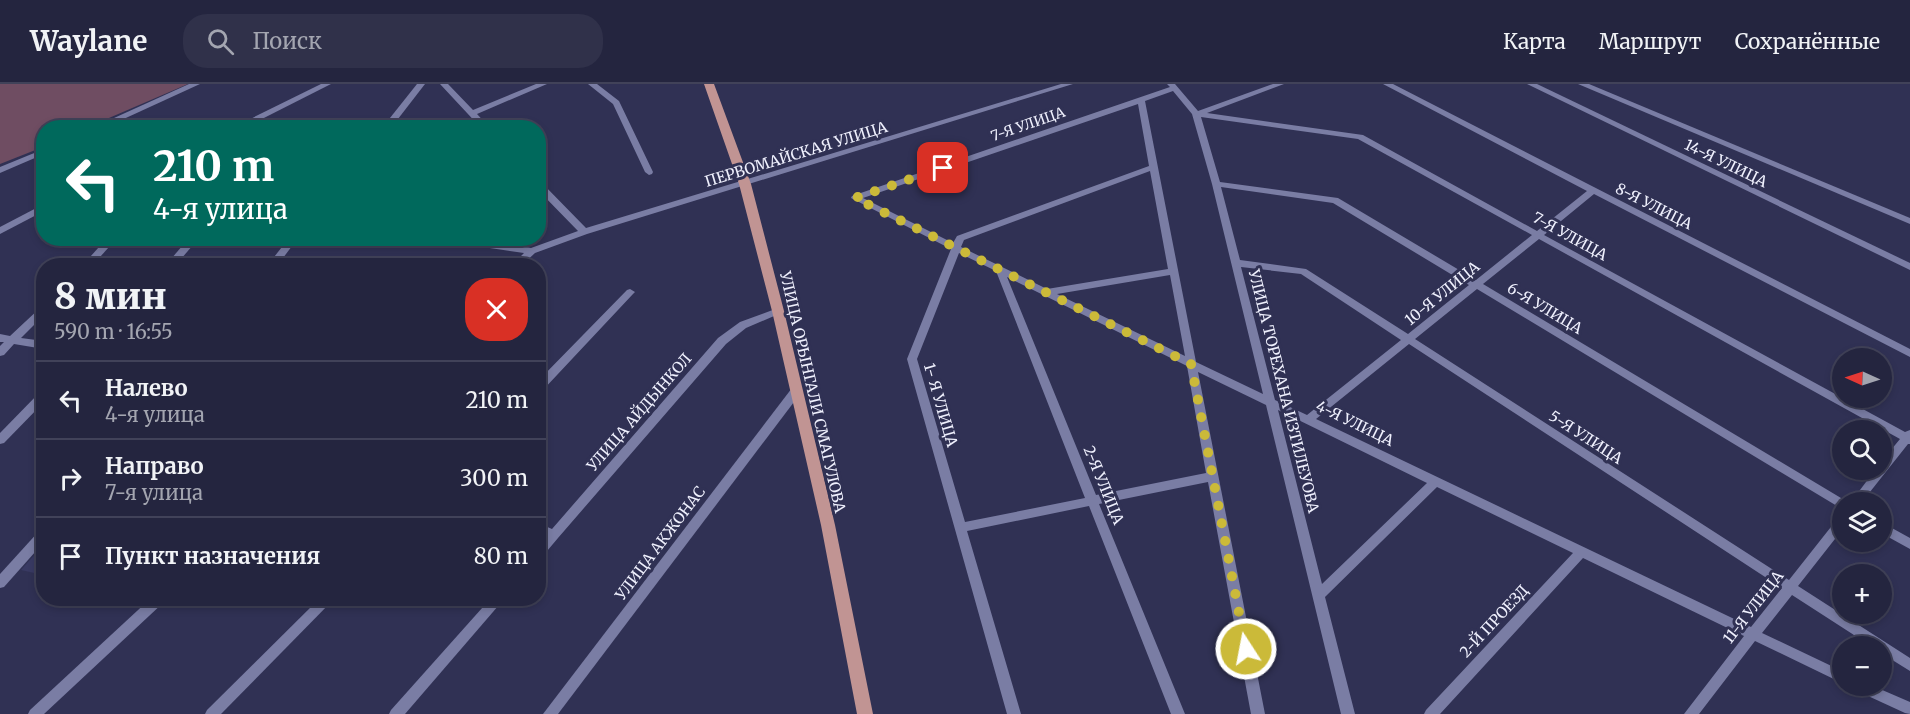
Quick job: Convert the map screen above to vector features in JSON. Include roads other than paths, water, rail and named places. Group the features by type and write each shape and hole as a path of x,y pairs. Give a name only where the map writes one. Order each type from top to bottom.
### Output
{"main road":[{"name":"УЛИЦА ОРЫНГАЛИ СМАГУЛОВА","path":"711,84 745,184 778,310 828,525 865,714"}],"street":[{"path":"114,120 196,84"},
{"path":"253,120 327,84"},
{"path":"392,120 421,84"},
{"path":"444,84 479,120"},
{"path":"472,113 543,84"},
{"path":"592,84 616,103 649,172"},
{"name":"ПЕРВОМАЙСКАЯ УЛИЦА","path":"546,246 584,232 1069,84"},
{"path":"1196,114 1280,84"},
{"name":"8-Я УЛИЦА","path":"1386,84 1910,353"},
{"name":"14-Я УЛИЦА","path":"1531,84 1910,267"},
{"path":"1582,84 1910,220"},
{"name":"УЛИЦА ТОРЕХАНА ИЗТИЛЕУОВА","path":"1173,86 1196,114 1216,184 1348,714"},
{"name":"7-Я УЛИЦА","path":"855,198 1141,100 1173,86"},
{"path":"1141,100 1258,714"},
{"name":"7-Я УЛИЦА","path":"1196,114 1360,137 1909,438"},
{"path":"0,170 36,154"},
{"path":"958,247 960,238 1154,167"},
{"name":"6-Я УЛИЦА","path":"1216,184 1335,200 1832,498"},
{"name":"10-Я УЛИЦА","path":"1309,419 1594,190"},
{"path":"546,192 584,232"},
{"name":"4-Я УЛИЦА","path":"855,198 1191,364 1832,672"},
{"path":"0,231 36,211"},
{"path":"94,258 105,246"},
{"path":"176,258 188,246"},
{"path":"278,258 287,246"},
{"path":"498,246 532,251"},
{"name":"ПЕРВОМАЙСКАЯ УЛИЦА","path":"532,251 546,246"},
{"name":"1- Я УЛИЦА","path":"958,247 912,359 1014,714"},
{"path":"524,258 532,251"},
{"name":"5-Я УЛИЦА","path":"1236,262 1303,271 1910,665"},
{"name":"2-Я УЛИЦА","path":"999,268 1094,499 1178,714"},
{"path":"1047,292 1174,272"},
{"path":"546,380 630,292"},
{"name":"УЛИЦА АЙДЫНКОЛ","path":"546,544 722,341 744,325 778,310"},
{"path":"0,352 36,317"},
{"path":"0,338 36,344"},
{"name":"УЛИЦА АКЖОНАС","path":"550,714 796,391"},
{"path":"0,440 36,403"},
{"path":"1864,492 1909,438"},
{"path":"960,528 1213,476"},
{"path":"1319,595 1436,481"},
{"path":"546,532 554,536"},
{"path":"1892,533 1910,544"},
{"name":"11-Я УЛИЦА","path":"1690,714 1832,534"},
{"path":"0,583 36,542"},
{"name":"2-Й ПРОЕЗД","path":"1431,714 1582,551"},
{"path":"35,714 151,606"},
{"path":"212,714 321,606"},
{"path":"396,714 492,606"},
{"path":"1882,696 1910,709"}]}
